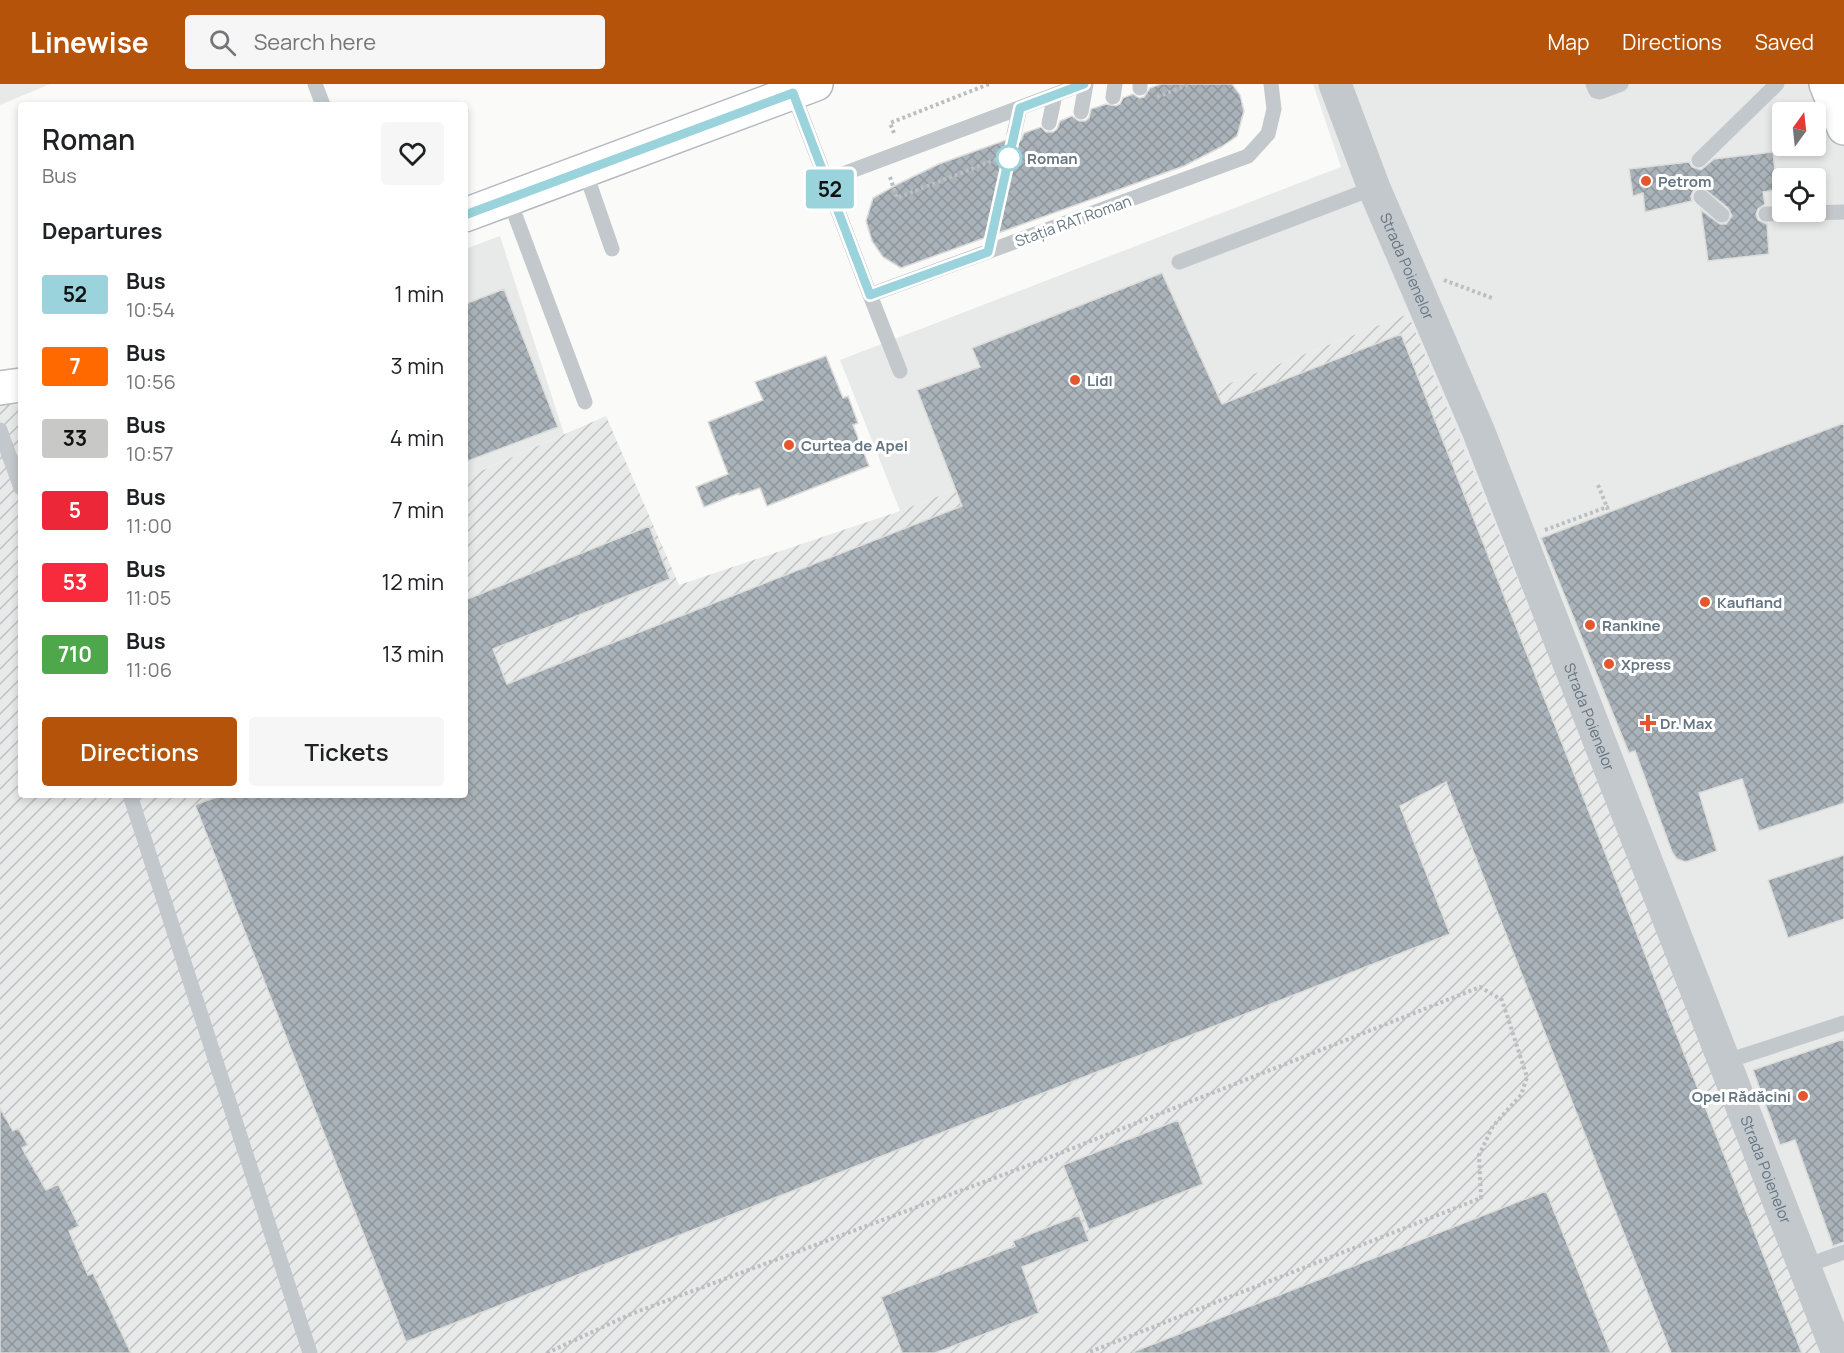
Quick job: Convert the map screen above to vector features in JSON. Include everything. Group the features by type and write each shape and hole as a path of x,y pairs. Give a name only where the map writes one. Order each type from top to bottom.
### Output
{"main road":[{"path":"1826,84 1844,128"},
{"path":"468,215 805,88"},
{"path":"0,388 18,385"}],"street":[{"name":"Strada Poienelor","path":"1335,84 1374,188 1478,430 1838,1353"}],"lane":[{"path":"315,84 322,102"},
{"path":"827,180 1085,84 1081,112"},
{"name":"Stația RAT Roman","path":"870,295 988,252 1025,233 1182,175 1248,156 1268,134 1274,109 1271,84"},
{"path":"1593,84 1599,92 1622,84"},
{"path":"1699,160 1777,84"},
{"path":"805,88 827,180 900,371"},
{"path":"1049,123 1055,95"},
{"path":"1014,135 1020,108"},
{"path":"585,171 612,249"},
{"path":"1179,262 1374,188"},
{"path":"1701,197 1722,214"},
{"path":"508,199 585,402"},
{"path":"1766,214 1844,212"},
{"path":"988,252 992,236"},
{"path":"0,430 18,480"},
{"path":"131,798 310,1353"},
{"path":"1724,1062 1844,1023"},
{"path":"1803,1267 1844,1252"}],"path":[{"path":"989,84 890,123 895,136 878,141 897,198 1019,150"},
{"path":"1156,97 1190,84"},
{"path":"1438,278 1492,298"},
{"path":"1598,485 1609,513"},
{"path":"1542,531 1607,507"},
{"path":"547,1353 631,1314 1048,1158 1480,987 1502,1000 1527,1077 1521,1095 1493,1126 1479,1155 1481,1198 1087,1353"}],"shaded area":[{"path":"0,84 50,84 0,105"},
{"path":"1313,84 1844,84 1844,1350 1803,1267 1408,314 900,511 840,360 1341,167"},
{"path":"500,236 564,434 468,477 468,248"},
{"path":"1408,314 1803,1267 1844,1353 0,1353 0,404 18,405 18,798 468,798 468,477 606,416 679,585 900,511"}],"building":[{"path":"1161,84 1232,84 1240,95 1244,111 1237,136 1184,166 901,268 883,257 872,241 866,221 873,198 898,184 939,164 1006,140 1017,143 1024,133 1041,127 1046,132 1053,132 1060,121 1072,116 1079,121 1085,121 1089,118 1091,109 1106,104 1116,106 1123,98 1133,94 1139,98 1144,97 1150,88"},
{"name":"Petrom","path":"1772,152 1775,168 1772,168 1772,191 1763,192 1765,204 1758,209 1756,214 1758,220 1767,224 1769,254 1708,261 1701,210 1720,224 1726,224 1732,216 1728,208 1703,188 1693,191 1692,201 1645,212 1643,193 1633,196 1629,169 1689,162 1692,167 1701,170 1714,159"},
{"path":"1162,273 1222,404 1401,334 1802,1353 1671,1353 1446,782 1400,806 1450,934 406,1342 195,805 214,798 468,798 468,599 649,526 670,579 493,649 507,684 962,506 917,390 980,367 972,348"},
{"path":"504,289 558,427 468,461 468,303"},
{"name":"Curtea de Apel","path":"826,356 843,398 848,396 858,423 853,425 869,466 767,506 760,488 739,495 739,493 704,507 696,487 728,474 708,422 763,400 755,382"},
{"name":"Kaufland","path":"1844,423 1844,803 1759,831 1742,779 1699,793 1717,851 1686,862 1677,859 1672,852 1635,751 1629,753 1541,538"},
{"path":"1844,855 1844,919 1788,938 1768,880"},
{"name":"Opel Rădăcini","path":"1844,1039 1844,1242 1833,1246 1795,1140 1780,1145 1753,1070"},
{"path":"0,1108 13,1131 18,1128 28,1145 22,1148 46,1190 58,1184 79,1226 69,1231 88,1275 93,1273 131,1353 0,1353"},
{"path":"1178,1120 1203,1184 1089,1230 1063,1165"},
{"path":"1546,1191 1611,1353 1133,1352"},
{"path":"1079,1215 1089,1241 1022,1267 1039,1313 935,1353 902,1353 881,1297 1015,1246 1013,1241"}],"bus line":[{"name":"52","path":"468,214 793,93 870,295 988,252 1020,108 1084,84"}],"place":[{"name":"Roman","path":"1009,158"},
{"name":"Petrom","path":"1646,181"},
{"name":"Lidl","path":"1075,380"},
{"name":"Curtea de Apel","path":"789,445"},
{"name":"Kaufland","path":"1705,602"},
{"name":"Rankine","path":"1590,625"},
{"name":"Xpress","path":"1609,664"},
{"name":"Dr. Max","path":"1648,723"},
{"name":"Opel Rădăcini","path":"1803,1096"}]}
